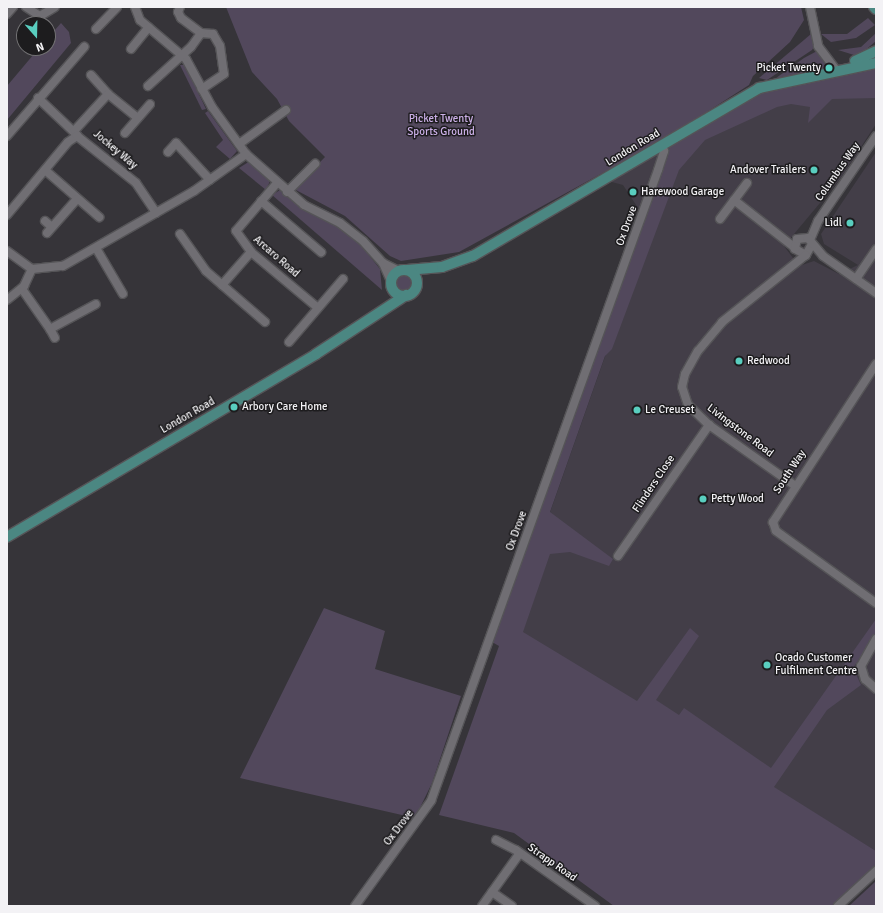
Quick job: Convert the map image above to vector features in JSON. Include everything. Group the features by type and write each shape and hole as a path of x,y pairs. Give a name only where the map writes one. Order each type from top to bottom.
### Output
{"main road":[{"name":"London Road","path":"849,66 876,51"},
{"name":"London Road","path":"403,270 436,268 473,256 759,88 849,66 876,62"},
{"name":"London Road","path":"7,537 380,313 406,295 416,284 436,268"},
{"path":"380,313 391,284 403,270 414,275 416,284"},
{"path":"391,284 395,293 406,295"}],"street":[{"path":"7,14 13,7"},
{"path":"26,7 40,16 55,7"},
{"path":"96,29 115,7"},
{"path":"131,7 135,7 140,20 183,55 202,89 246,154 287,192 350,231 383,263 403,270"},
{"path":"180,7 179,15 201,33"},
{"path":"810,7 818,46 836,70"},
{"path":"131,49 149,27"},
{"path":"148,86 183,55 201,33 210,32 217,39 224,74 202,89"},
{"path":"7,136 38,98 84,47"},
{"path":"91,75 108,94 138,118"},
{"path":"38,98 76,133 108,94"},
{"path":"125,133 150,104"},
{"path":"238,144 286,110"},
{"name":"Jockey Way","path":"7,215 76,133 136,182 156,213"},
{"name":"Columbus Way","path":"802,243 876,136"},
{"path":"168,152 176,143 210,180"},
{"name":"Ox Drove","path":"354,906 431,800 658,170 664,151 662,145"},
{"path":"7,251 32,269 58,268 156,213 210,180 246,154"},
{"path":"287,192 315,164"},
{"path":"45,170 99,217"},
{"name":"Arcaro Road","path":"277,183 235,229 252,252 318,308"},
{"path":"720,219 747,183"},
{"path":"45,221 50,230 78,199"},
{"path":"734,200 781,234 802,243 823,256 876,293"},
{"path":"261,201 321,252"},
{"path":"180,234 197,261 265,322"},
{"path":"802,243 808,254"},
{"path":"802,243 808,254"},
{"path":"793,267 802,243"},
{"path":"96,248 123,294"},
{"path":"856,279 876,249"},
{"path":"222,285 252,252"},
{"path":"808,254 823,256"},
{"name":"Livingstone Road","path":"794,485 709,424 688,405 683,394 688,367 732,312 793,267 808,254"},
{"path":"383,263 391,284"},
{"path":"7,300 22,289 32,269"},
{"path":"289,342 343,279"},
{"path":"22,289 55,338"},
{"path":"50,329 96,304"},
{"name":"South Way","path":"876,364 774,517 776,531 876,603"},
{"name":"Flinders Close","path":"618,556 709,424"},
{"path":"876,639 861,666 865,679 876,689"},
{"name":"Strapp Road","path":"496,840 520,853 594,906"},
{"path":"482,906 520,853"},
{"path":"838,906 876,871"},
{"path":"492,892 512,906"}],"shaded area":[{"path":"813,85 876,89 876,124 840,179 784,246 799,266 814,261 839,274 858,265 824,244 821,234 876,152 876,851 510,626 680,144"},
{"path":"656,153 659,155 643,209 638,208 623,185 608,181"}],"green space":[{"name":"Picket Twenty Sports Ground","path":"226,7 801,7 804,20 790,42 753,76 749,85 666,138 459,252 401,261 390,256 345,216 294,189 325,157 289,121 277,99 252,72"},
{"path":"868,18 875,25 856,38 831,42 821,34 847,34"},
{"path":"61,23 69,32 71,43 7,120 7,86 32,56 56,56 56,29"},
{"path":"876,33 876,41 863,52 854,55 838,50 861,47"},
{"path":"811,34 815,45 812,50 767,80 759,78"},
{"path":"817,51 828,69 776,78 804,58"},
{"path":"180,65 185,65 206,109 202,110"},
{"path":"876,67 876,98 832,99 808,123 810,107 791,104 777,107 705,140 679,170 612,349 605,356 550,512 613,559 609,566 570,552 550,554 523,632 637,701 690,628 699,636 656,700 679,715 684,708 771,768 876,619 876,634 853,668 861,685 827,710 774,787 876,851 876,866 832,906 614,906 514,833 439,815 499,646 492,642 671,143 756,93"},
{"path":"208,111 237,151 230,159 216,147 223,140 205,113"},
{"path":"250,161 270,181 266,190 239,168"},
{"path":"280,190 356,239 380,269 382,290 272,195"},
{"path":"403,273 410,276 413,283 410,290 403,293 396,290 393,283 396,276"},
{"path":"324,608 385,631 375,669 461,696 432,783 415,818 240,778"},
{"path":"876,881 876,906 849,906"}],"place":[{"name":"Picket Twenty","path":"829,68"},
{"name":"Andover Trailers","path":"814,170"},
{"name":"Harewood Garage","path":"633,192"},
{"name":"Lidl","path":"850,223"},
{"name":"Redwood","path":"739,361"},
{"name":"Arbory Care Home","path":"234,407"},
{"name":"Le Creuset","path":"637,410"},
{"name":"Petty Wood","path":"703,499"},
{"name":"Ocado Customer Fulfilment Centre","path":"767,665"}]}
